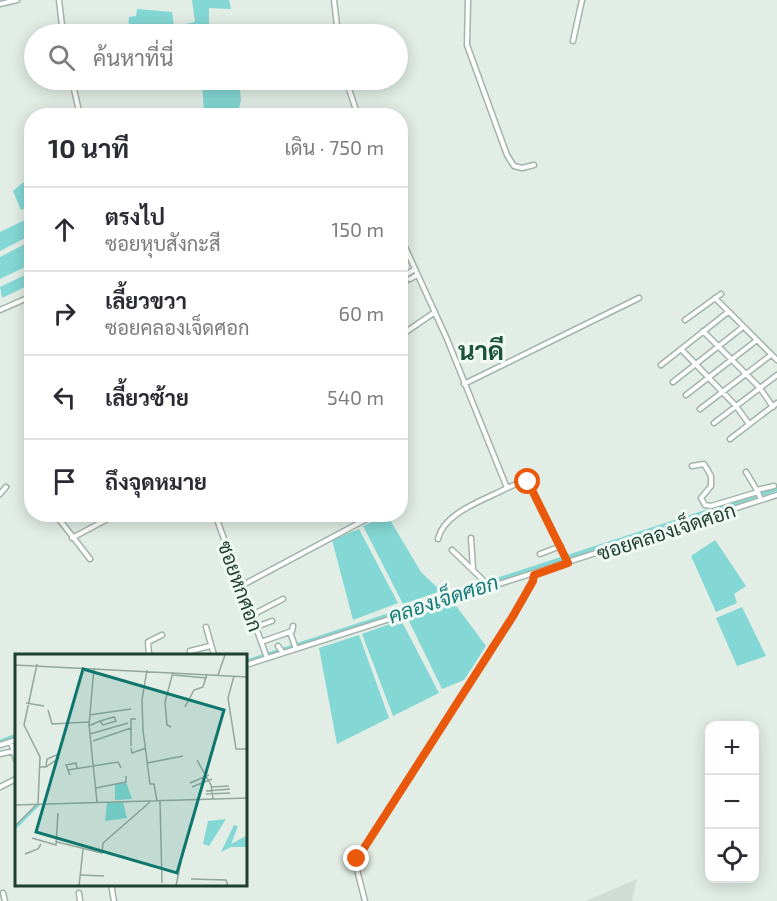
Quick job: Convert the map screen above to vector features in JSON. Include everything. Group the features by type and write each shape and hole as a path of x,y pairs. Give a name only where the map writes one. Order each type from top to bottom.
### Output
{"street":[{"path":"0,4 17,0"},
{"path":"59,0 62,24"},
{"path":"334,0 337,24"},
{"path":"468,0 467,45 507,155 514,166 522,168 534,165"},
{"path":"573,41 582,0"},
{"path":"74,90 78,108"},
{"path":"349,90 355,108"},
{"path":"408,254 467,383 507,489"},
{"path":"408,275 415,269"},
{"path":"408,277 417,275"},
{"path":"686,320 721,294"},
{"path":"467,383 639,298"},
{"path":"715,298 777,360"},
{"path":"0,310 24,300"},
{"path":"408,331 435,312"},
{"path":"661,365 728,312"},
{"path":"673,381 743,327"},
{"path":"703,332 759,388 772,407"},
{"path":"686,394 757,340"},
{"path":"681,349 736,406 749,424"},
{"path":"700,409 771,354"},
{"path":"714,423 777,375"},
{"path":"730,439 777,403"},
{"path":"693,466 704,464 711,476 711,486 701,498 709,507 712,516"},
{"path":"746,472 759,494"},
{"path":"438,539 440,530 450,519 521,482 529,484 566,560"},
{"path":"709,507 759,494 774,486"},
{"path":"0,493 6,487"},
{"name":"ซอยคลองเจ็ดศอก","path":"248,664 267,658 281,649 487,586 534,575 566,560 712,516 759,494 777,495"},
{"path":"61,522 90,559"},
{"path":"72,538 102,522"},
{"name":"ซอยหกศอก","path":"218,522 241,586 255,614 267,658"},
{"path":"241,586 361,522"},
{"path":"471,538 474,570"},
{"path":"540,554 561,546"},
{"path":"452,550 474,570 487,586"},
{"path":"365,901 356,866 357,859 513,616 533,581 534,575"},
{"path":"255,614 283,599"},
{"path":"259,626 272,621"},
{"path":"264,641 290,632 293,630 292,626"},
{"path":"206,627 214,654"},
{"path":"290,632 295,646"},
{"path":"149,654 148,642 162,635"},
{"path":"190,651 210,646"},
{"path":"0,745 15,740"},
{"path":"11,742 15,756"},
{"path":"0,754 14,751"},
{"path":"0,787 15,780"},
{"path":"111,886 114,901"},
{"path":"3,893 5,901"},
{"path":"79,893 80,901"}],"shaded area":[{"path":"637,879 632,901 586,901"}],"water":[{"path":"192,0 229,0 231,9 209,8 209,24 184,24 195,22"},
{"path":"137,9 172,12 174,24 129,24 129,17 136,16"},
{"path":"202,90 240,90 239,108 204,108"},
{"path":"24,182 24,209 21,210 13,191"},
{"path":"24,220 24,239 0,251 0,232"},
{"path":"24,245 24,267 0,279 0,257"},
{"path":"24,275 24,287 2,298 0,287"},
{"path":"372,522 391,522 421,572 441,591 403,604 363,526"},
{"path":"359,529 398,603 353,620 332,540"},
{"path":"715,540 746,586 734,594 737,603 716,612 691,556"},
{"path":"454,603 486,646 464,680 442,689 408,619"},
{"path":"742,607 766,656 737,666 716,618"},
{"path":"401,620 439,693 393,716 362,634"},
{"path":"359,635 389,718 337,744 319,648"}],"waterway":[{"name":"คลองเจ็ดศอก","path":"248,661 777,489"},
{"name":"คลองเจ็ดศอก","path":"0,742 15,736"}],"district":[{"name":"นาดี","path":"481,349"}],"route":[{"path":"357,859 513,616 533,581 534,575 568,563 528,482"}]}
